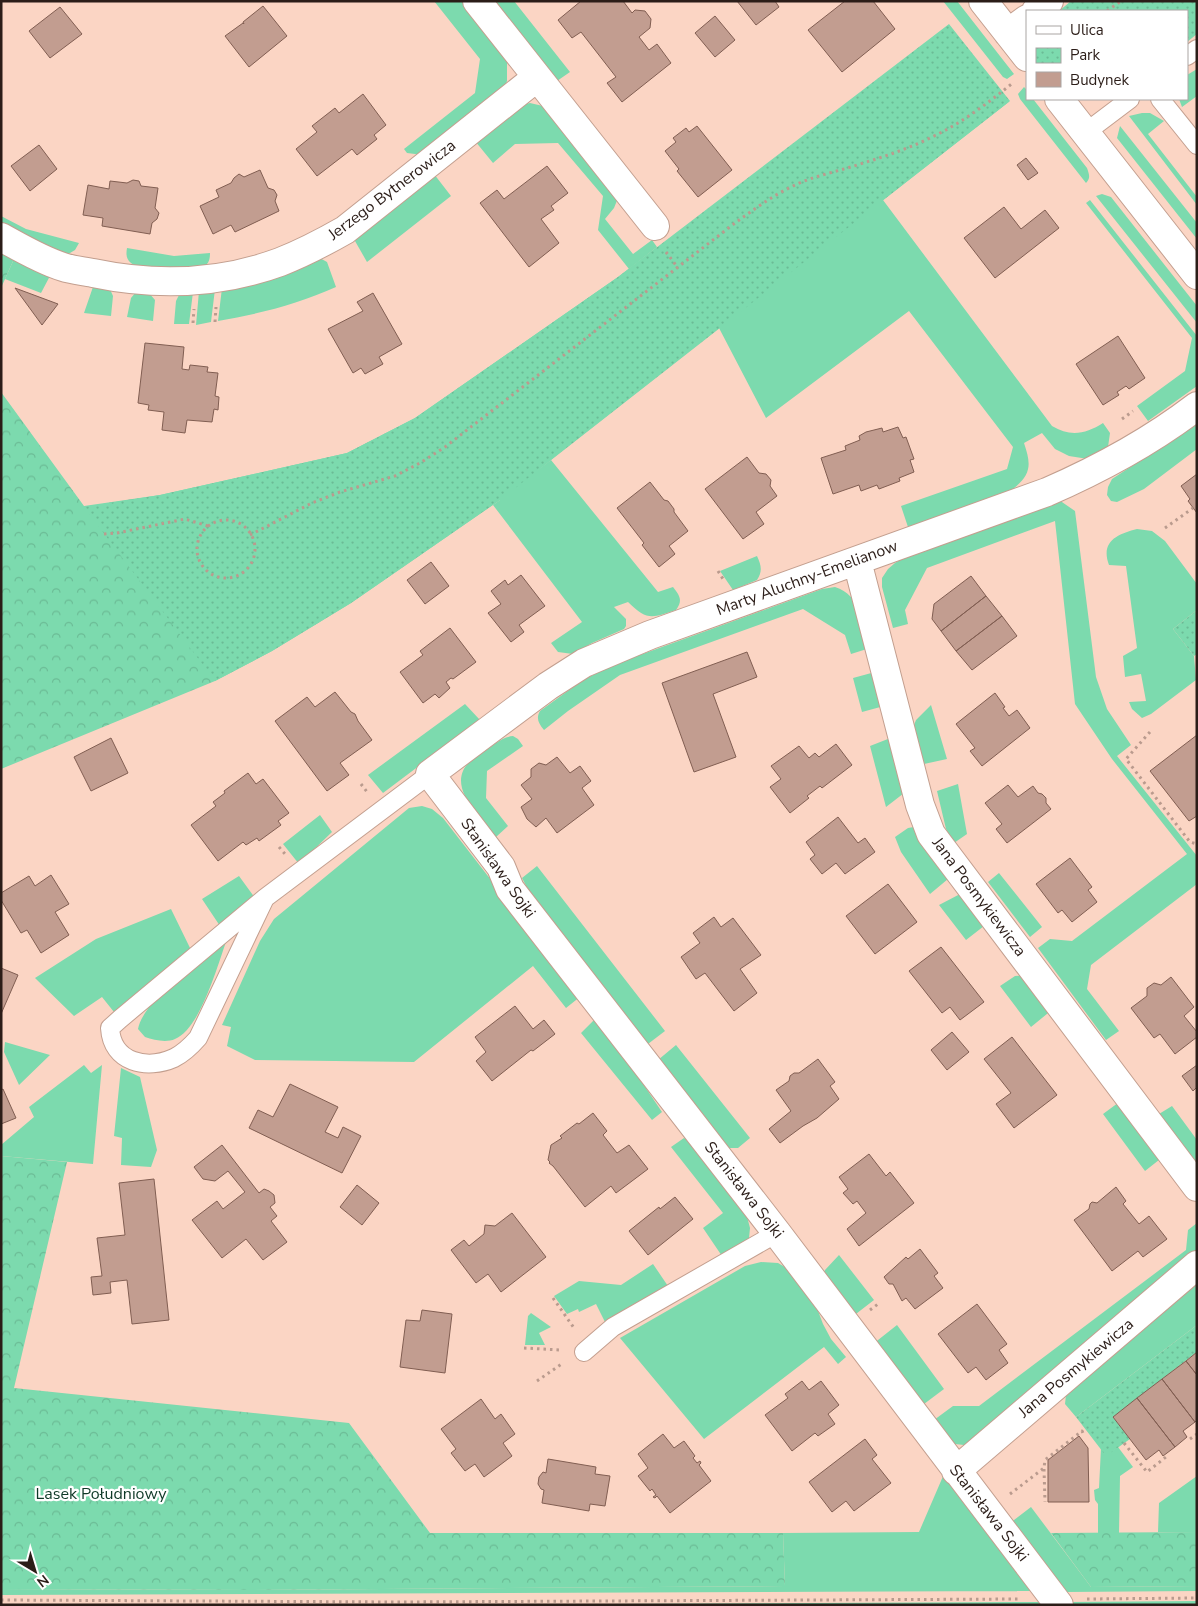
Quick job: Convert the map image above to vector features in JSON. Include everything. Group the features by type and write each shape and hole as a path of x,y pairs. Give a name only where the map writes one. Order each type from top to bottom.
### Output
{"street":[{"path":"477,1 536,78 655,226"},
{"path":"983,1 1017,26 1022,69"},
{"path":"1037,10 1049,1"},
{"name":"Jerzego Bytnerowicza","path":"1,237 25,251 62,267 111,277 140,280 192,281 240,273 279,262 316,247 345,230 536,78"},
{"path":"1060,100 1197,275"},
{"name":"Marty Aluchny-Emelianow","path":"430,774 548,686 584,662 650,635 1046,492 1083,476 1141,445 1197,406"},
{"name":"Jana Posmykiewicza","path":"857,561 918,797 931,834 1197,1187"},
{"name":"Stanisława Sojki","path":"430,774 501,867 510,889 778,1233 1060,1605"},
{"name":"Jana Posmykiewicza","path":"956,1470 1197,1265"}],"lane":[{"path":"1085,133 1129,100"},
{"path":"1161,100 1197,145"},
{"path":"265,898 198,1038 188,1049 175,1058 162,1062 145,1064 126,1058 114,1046 110,1028 265,898 430,774"},
{"path":"586,1350 613,1327 778,1233"}],"path":[{"path":"1108,10 1121,1"},
{"path":"250,535 312,503 340,492 394,476 420,463 444,447 735,223 763,204 792,186 807,180 902,150 931,138 977,111 1022,69"},
{"path":"1117,422 1136,410"},
{"path":"1165,528 1193,508"},
{"path":"104,534 185,519 209,526"},
{"path":"222,521 231,521 240,524 250,535 254,548 253,557 249,566 242,573 234,577 216,577 207,572 201,565 197,546 200,537 209,526 222,521"},
{"path":"1150,732 1126,759 1190,842 1197,844"},
{"path":"553,1298 586,1350"},
{"path":"524,1348 586,1350"},
{"path":"536,1381 556,1366 586,1350"},
{"path":"1045,1502 1045,1460 1082,1431 1082,1433"},
{"path":"1190,1439 1197,1434"},
{"path":"1124,1443 1147,1472 1166,1457"},
{"path":"988,1511 1044,1468"},
{"path":"1087,1599 1197,1598"},
{"path":"1,1600 407,1602 1020,1599"}],"green space":[{"path":"434,1 465,1 507,56 507,81 503,90 423,155 407,153 404,149 475,93 480,59"},
{"path":"493,1 514,1 570,72 557,81"},
{"path":"943,1 957,1 1014,74 1007,79 1003,77"},
{"path":"1071,1 1197,1 1197,34 1188,41 1188,10 1060,10"},
{"path":"949,24 1010,101 500,500 351,603 272,651 215,681 84,507 160,495 347,453 415,418 618,277"},
{"path":"1197,69 1197,96 1182,107 1179,100 1188,100 1188,74"},
{"path":"1024,87 1026,89 1026,100 1034,100 1087,168 1089,178 1086,183 1020,99 1018,94"},
{"path":"1010,101 883,200 1052,426 1065,432 1078,433 1090,430 1103,423 1110,433 1108,447 1088,459 1069,456 1055,449 1042,433 1024,443 1029,463 1027,473 1013,489 908,527 901,506 1007,469 1013,447 909,311 766,418 719,328 534,473 551,460 658,592 673,587 680,598 676,610 655,616 645,615 628,602 614,607 626,619 624,629 592,643 573,654 558,652 551,643 582,622 493,505 500,500 329,504"},
{"path":"530,103 547,107 618,198 614,208 605,219 633,254 652,240 657,247 629,269 598,230 603,196 558,143 515,144 493,163 475,141 522,105"},
{"path":"1150,113 1164,121 1148,134 1197,197 1197,205 1129,116"},
{"path":"1120,126 1197,223 1197,239 1117,138"},
{"path":"434,174 451,196 367,262 355,241 356,235"},
{"path":"1102,194 1111,197 1197,306 1197,323 1096,196"},
{"path":"1090,200 1197,336 1197,386 1148,421 1137,406 1185,371 1192,338 1086,203"},
{"path":"1,216 26,229 79,243 75,250 65,256 1,226"},
{"path":"657,247 500,500 351,603 272,651 215,681 1,769 1,392 84,506 160,495 347,453 415,418 618,277"},
{"path":"127,248 174,256 210,253 210,256 206,266 202,269 154,269 131,263 128,260"},
{"path":"1,250 14,259 1,288"},
{"path":"318,257 327,262 336,287 278,308 218,321 222,288"},
{"path":"14,259 51,274 41,293 5,279"},
{"path":"94,284 109,287 113,296 111,316 84,313"},
{"path":"215,289 211,322 196,325 199,291"},
{"path":"136,292 149,293 155,300 153,321 127,317 131,298"},
{"path":"193,292 189,324 174,324 176,301 180,293"},
{"path":"1197,421 1197,449 1144,489 1117,502 1111,501 1107,495 1112,479"},
{"path":"1059,500 1075,511 1096,677 1107,709 1131,745 1117,756 1197,856 1197,884 1091,965 1087,989 1119,1031 1106,1040 1038,948 1050,939 1072,941 1187,854 1112,759 1075,704 1055,521 927,568 905,610 908,624 893,628 882,587 882,578 888,569 907,556 1015,518"},
{"path":"1137,529 1152,531 1165,541 1197,584 1197,610 1173,629 1194,656 1196,680 1151,714 1142,718 1132,709 1129,702 1146,701 1141,674 1125,677 1123,656 1137,648 1126,566 1109,565 1107,557 1107,550 1112,540 1123,533"},
{"path":"757,556 761,568 757,580 733,590 720,571"},
{"path":"835,587 844,591 856,603 863,620 870,648 851,654 845,635 803,609 620,675 544,730 539,723 538,716 540,711 583,680 615,664 822,589"},
{"path":"1197,610 1197,654 1194,656 1173,629"},
{"path":"875,672 884,706 862,712 853,678"},
{"path":"465,704 480,720 383,793 368,775"},
{"path":"931,705 947,759 924,764 912,730 916,720"},
{"path":"513,736 523,746 487,771 486,798 508,826 496,837 471,806 462,788 461,779 464,768 472,760 501,740"},
{"path":"893,737 908,790 886,807 870,746"},
{"path":"958,784 967,834 954,843 946,829 937,791"},
{"path":"422,806 432,809 443,818 581,996 566,1008 533,966 414,1062 255,1060 227,1046 231,1027 222,1025 260,941 274,919 409,808"},
{"path":"320,815 332,832 299,864 283,844"},
{"path":"914,827 948,879 930,894 901,852 895,837 908,828"},
{"path":"537,866 665,1031 644,1047 542,916 522,878"},
{"path":"999,873 1042,927 1030,937 988,882"},
{"path":"239,876 255,898 220,926 202,899"},
{"path":"962,893 984,926 966,940 939,905"},
{"path":"171,909 191,950 114,1012 102,997 74,1016 35,978 96,939"},
{"path":"226,942 200,1011 184,1033 168,1041 145,1037 138,1029 151,1005 175,981"},
{"path":"1026,975 1053,1009 1031,1027 1000,986 1015,976"},
{"path":"600,1020 662,1112 652,1120 581,1033 593,1021"},
{"path":"5,1042 50,1055 19,1085 4,1052"},
{"path":"676,1045 750,1138 738,1148 721,1148 658,1060"},
{"path":"84,1065 91,1073 102,1065 93,1164 1,1156 1,1145 34,1117 29,1107"},
{"path":"121,1068 140,1077 157,1150 151,1167 121,1165 122,1138 114,1136"},
{"path":"1122,1100 1164,1156 1145,1171 1103,1114"},
{"path":"1172,1106 1197,1140 1197,1164 1159,1114"},
{"path":"684,1138 698,1146 745,1209 750,1228 749,1238 724,1259 703,1228 723,1213 671,1147"},
{"name":"Lasek Południowy","path":"1,1156 67,1162 14,1388 349,1423 430,1533 783,1533 785,1586 251,1590 1,1589"},
{"path":"1197,1223 1197,1252 975,1438 964,1445 955,1444 941,1431 934,1420 953,1406 979,1406 1186,1250 1188,1230"},
{"path":"839,1255 874,1300 852,1317 822,1276"},
{"path":"761,1262 778,1263 790,1270 815,1303 831,1339 846,1357 838,1364 824,1347 704,1439 620,1338 745,1266"},
{"path":"653,1264 670,1289 606,1324 596,1304 579,1312 578,1309 567,1314 554,1296 579,1281 621,1285"},
{"path":"1197,1282 1197,1325 1076,1417 1065,1404 1066,1395"},
{"path":"531,1313 551,1327 539,1333 545,1345 525,1345 528,1316"},
{"path":"897,1325 944,1389 920,1407 873,1344"},
{"path":"1197,1325 1197,1352 1113,1417 1130,1439 1106,1456 1076,1417"},
{"path":"1118,1447 1133,1467 1120,1476 1119,1533 1098,1533 1098,1504 1095,1500 1094,1490 1099,1488 1101,1448 1106,1455"},
{"path":"944,1474 1034,1591 1,1595 1,1589 251,1590 785,1586 783,1533 919,1532"},
{"path":"1197,1476 1197,1532 1158,1532 1159,1503"},
{"path":"1031,1507 1091,1587 1197,1586 1197,1591 1065,1592 1010,1523"},
{"path":"1197,1532 1197,1586 1091,1587 1051,1533"},
{"path":"1197,1601 1197,1605 1070,1605 1067,1602"},
{"path":"1041,1602 1041,1605 423,1605"}],"building":[{"path":"581,1 623,1 632,13 635,10 645,11 651,19 650,28 639,37 649,50 657,44 671,63 622,102 607,83 616,77 581,32 572,38 558,20"},
{"path":"737,1 775,1 779,7 756,25"},
{"path":"845,1 873,1 895,29 842,72 808,30"},
{"path":"263,6 287,36 249,67 225,36 244,24 243,22"},
{"path":"60,7 82,34 50,58 29,31"},
{"path":"715,16 735,40 715,57 695,33"},
{"path":"363,94 386,125 374,135 377,139 357,155 352,149 317,176 296,149 317,132 312,126 335,108 339,113"},
{"path":"697,126 732,170 698,197 677,171 679,169 665,151 676,142 673,138 686,128 689,132"},
{"path":"39,145 57,169 30,191 11,166"},
{"path":"1026,158 1038,173 1028,180 1017,165"},
{"path":"547,166 568,193 551,206 554,210 541,219 559,243 529,267 480,203 497,190 504,199"},
{"path":"260,170 268,188 274,190 277,195 275,201 279,211 235,232 231,225 213,234 200,206 219,197 216,190 231,183 239,174 244,177"},
{"path":"133,180 139,181 141,186 158,188 155,208 159,213 157,219 152,223 150,234 102,226 103,218 83,215 88,185 109,189 110,181 127,183"},
{"path":"1004,207 1021,229 1045,210 1059,228 995,278 964,238"},
{"path":"15,288 58,304 42,325"},
{"path":"373,293 402,344 379,357 383,364 365,374 361,368 353,373 328,329 363,311 357,302"},
{"path":"1118,336 1145,378 1129,389 1126,386 1117,392 1119,395 1103,405 1076,364"},
{"path":"145,343 184,347 182,369 189,370 190,365 208,367 207,372 218,373 215,396 219,397 218,410 214,409 212,422 187,420 185,433 162,430 164,412 148,410 149,405 138,403"},
{"path":"898,427 903,438 906,437 914,459 910,460 914,472 899,478 900,481 879,489 877,485 861,491 859,485 833,494 821,458 846,450 845,446 860,440 859,436 866,432 882,428 883,432"},
{"path":"747,457 759,473 766,474 771,480 770,486 777,496 756,512 764,524 743,539 705,489"},
{"path":"1197,474 1197,513 1188,501 1190,499 1181,486"},
{"path":"650,482 664,500 668,501 688,531 669,546 675,554 659,567 642,545 644,543 617,508"},
{"path":"431,562 449,586 425,604 407,580"},
{"path":"521,575 545,606 519,625 524,632 511,642 488,613 501,604 491,591 505,580 508,585"},
{"path":"971,576 986,596 941,631 932,619 934,604"},
{"path":"986,596 1002,616 956,651 941,631"},
{"path":"1002,616 1017,636 972,670 956,651"},
{"path":"450,628 476,662 446,682 450,688 439,698 435,694 423,703 400,672 423,655 420,651"},
{"path":"747,652 757,677 713,694 736,757 694,772 662,683"},
{"path":"335,692 351,712 355,714 372,740 340,763 349,775 327,791 275,721 307,697 315,707"},
{"path":"995,693 1009,716 1017,710 1030,728 982,766 970,751 975,748 956,724"},
{"path":"1197,735 1197,816 1189,821 1150,771"},
{"path":"111,738 128,773 91,791 74,757"},
{"path":"836,744 852,765 822,788 820,786 807,796 809,798 790,813 770,787 781,779 771,766 799,746 809,758 815,753 819,757"},
{"path":"557,757 570,773 580,766 591,781 582,788 594,805 557,833 546,818 536,827 527,819 521,807 532,799 521,785 531,777 531,769 539,763 546,765"},
{"path":"248,773 256,784 263,779 289,813 278,821 281,825 259,841 257,838 246,845 243,842 218,861 191,825 216,806 213,802 225,793 224,791"},
{"path":"1008,785 1018,797 1033,786 1038,793 1046,798 1046,803 1051,809 1007,843 996,829 1002,824 985,803"},
{"path":"838,817 858,843 865,838 875,852 845,874 836,863 822,874 810,859 815,855 806,842"},
{"path":"1070,858 1092,887 1088,890 1097,902 1072,922 1062,910 1058,913 1036,884"},
{"path":"51,875 69,904 55,912 69,935 41,953 27,930 21,933 1,900 1,893 29,876 35,886"},
{"path":"888,884 917,922 875,954 846,916"},
{"path":"714,917 721,927 733,918 761,955 740,969 757,993 734,1011 705,973 696,979 681,957 700,943 693,933"},
{"path":"941,947 984,1002 960,1020 950,1007 942,1013 909,971"},
{"path":"1,968 18,975 1,1014"},
{"path":"1171,977 1194,1007 1184,1016 1197,1032 1197,1037 1175,1054 1160,1034 1154,1038 1131,1008 1147,996 1147,988 1154,983 1161,985"},
{"path":"515,1006 533,1029 544,1020 555,1034 533,1051 531,1050 492,1081 476,1061 486,1052 475,1037"},
{"path":"952,1032 969,1052 947,1070 931,1050"},
{"path":"1012,1037 1057,1095 1014,1128 996,1104 1011,1093 984,1059"},
{"path":"818,1059 835,1082 830,1086 839,1099 817,1118 780,1143 769,1129 791,1111 776,1090 789,1081 790,1076 794,1073 799,1073"},
{"path":"1197,1065 1197,1087 1193,1091 1182,1076"},
{"path":"290,1084 338,1107 325,1132 338,1138 343,1127 361,1136 342,1173 249,1128 258,1110 273,1117"},
{"path":"3,1089 16,1118 1,1124 1,1090"},
{"path":"593,1113 607,1131 603,1135 617,1153 629,1145 648,1169 616,1193 611,1186 585,1207 548,1160 551,1145 562,1138 560,1136 577,1123 579,1124"},
{"path":"222,1145 259,1193 264,1189 274,1195 275,1203 270,1207 277,1216 271,1221 287,1242 263,1260 246,1239 222,1258 192,1220 217,1201 223,1209 245,1192 228,1171 215,1181 203,1179 194,1167"},
{"path":"869,1154 886,1176 890,1172 914,1203 859,1246 847,1229 866,1213 857,1201 853,1204 843,1193 848,1189 839,1177"},
{"path":"154,1179 169,1320 132,1324 127,1280 110,1282 111,1293 93,1295 91,1277 102,1276 97,1238 125,1235 119,1183"},
{"path":"357,1185 379,1203 362,1225 340,1207"},
{"path":"1116,1187 1126,1201 1123,1204 1139,1224 1149,1216 1167,1239 1143,1257 1138,1251 1112,1271 1074,1220 1089,1209 1092,1202 1097,1203"},
{"path":"675,1197 693,1219 648,1255 629,1231"},
{"path":"512,1213 546,1257 501,1292 488,1274 476,1283 451,1250 464,1240 469,1246 484,1234 485,1225 495,1226"},
{"path":"920,1249 938,1273 934,1276 943,1288 915,1309 906,1298 902,1301 893,1284 889,1284 884,1277 906,1257 908,1259"},
{"path":"977,1304 1007,1344 999,1350 1008,1363 986,1380 976,1367 968,1373 938,1334"},
{"path":"422,1310 452,1314 445,1373 400,1367 406,1320 420,1321"},
{"path":"1197,1352 1197,1375 1186,1361"},
{"path":"1186,1361 1197,1375 1197,1420 1195,1422 1162,1379"},
{"path":"1162,1379 1195,1422 1183,1431 1187,1437 1175,1447 1137,1398"},
{"path":"802,1381 809,1390 821,1381 839,1405 828,1414 835,1424 818,1436 815,1433 792,1451 765,1415 788,1398 785,1394"},
{"path":"1137,1398 1175,1447 1163,1456 1159,1450 1146,1460 1113,1417"},
{"path":"481,1399 495,1419 501,1414 515,1434 503,1443 512,1456 484,1477 475,1464 465,1471 451,1453 456,1449 441,1429"},
{"path":"663,1434 674,1448 684,1441 695,1456 693,1458 697,1463 700,1461 699,1465 711,1481 670,1513 657,1496 653,1497 656,1495 652,1489 650,1491 638,1476 648,1468 638,1454"},
{"path":"1079,1436 1088,1448 1089,1502 1048,1502 1048,1460"},
{"path":"865,1439 877,1455 872,1459 891,1483 854,1511 846,1501 832,1512 809,1482"},
{"path":"548,1459 596,1467 595,1474 610,1476 605,1506 590,1504 589,1511 542,1503 544,1490 538,1484 539,1477 543,1472 546,1473"}]}
